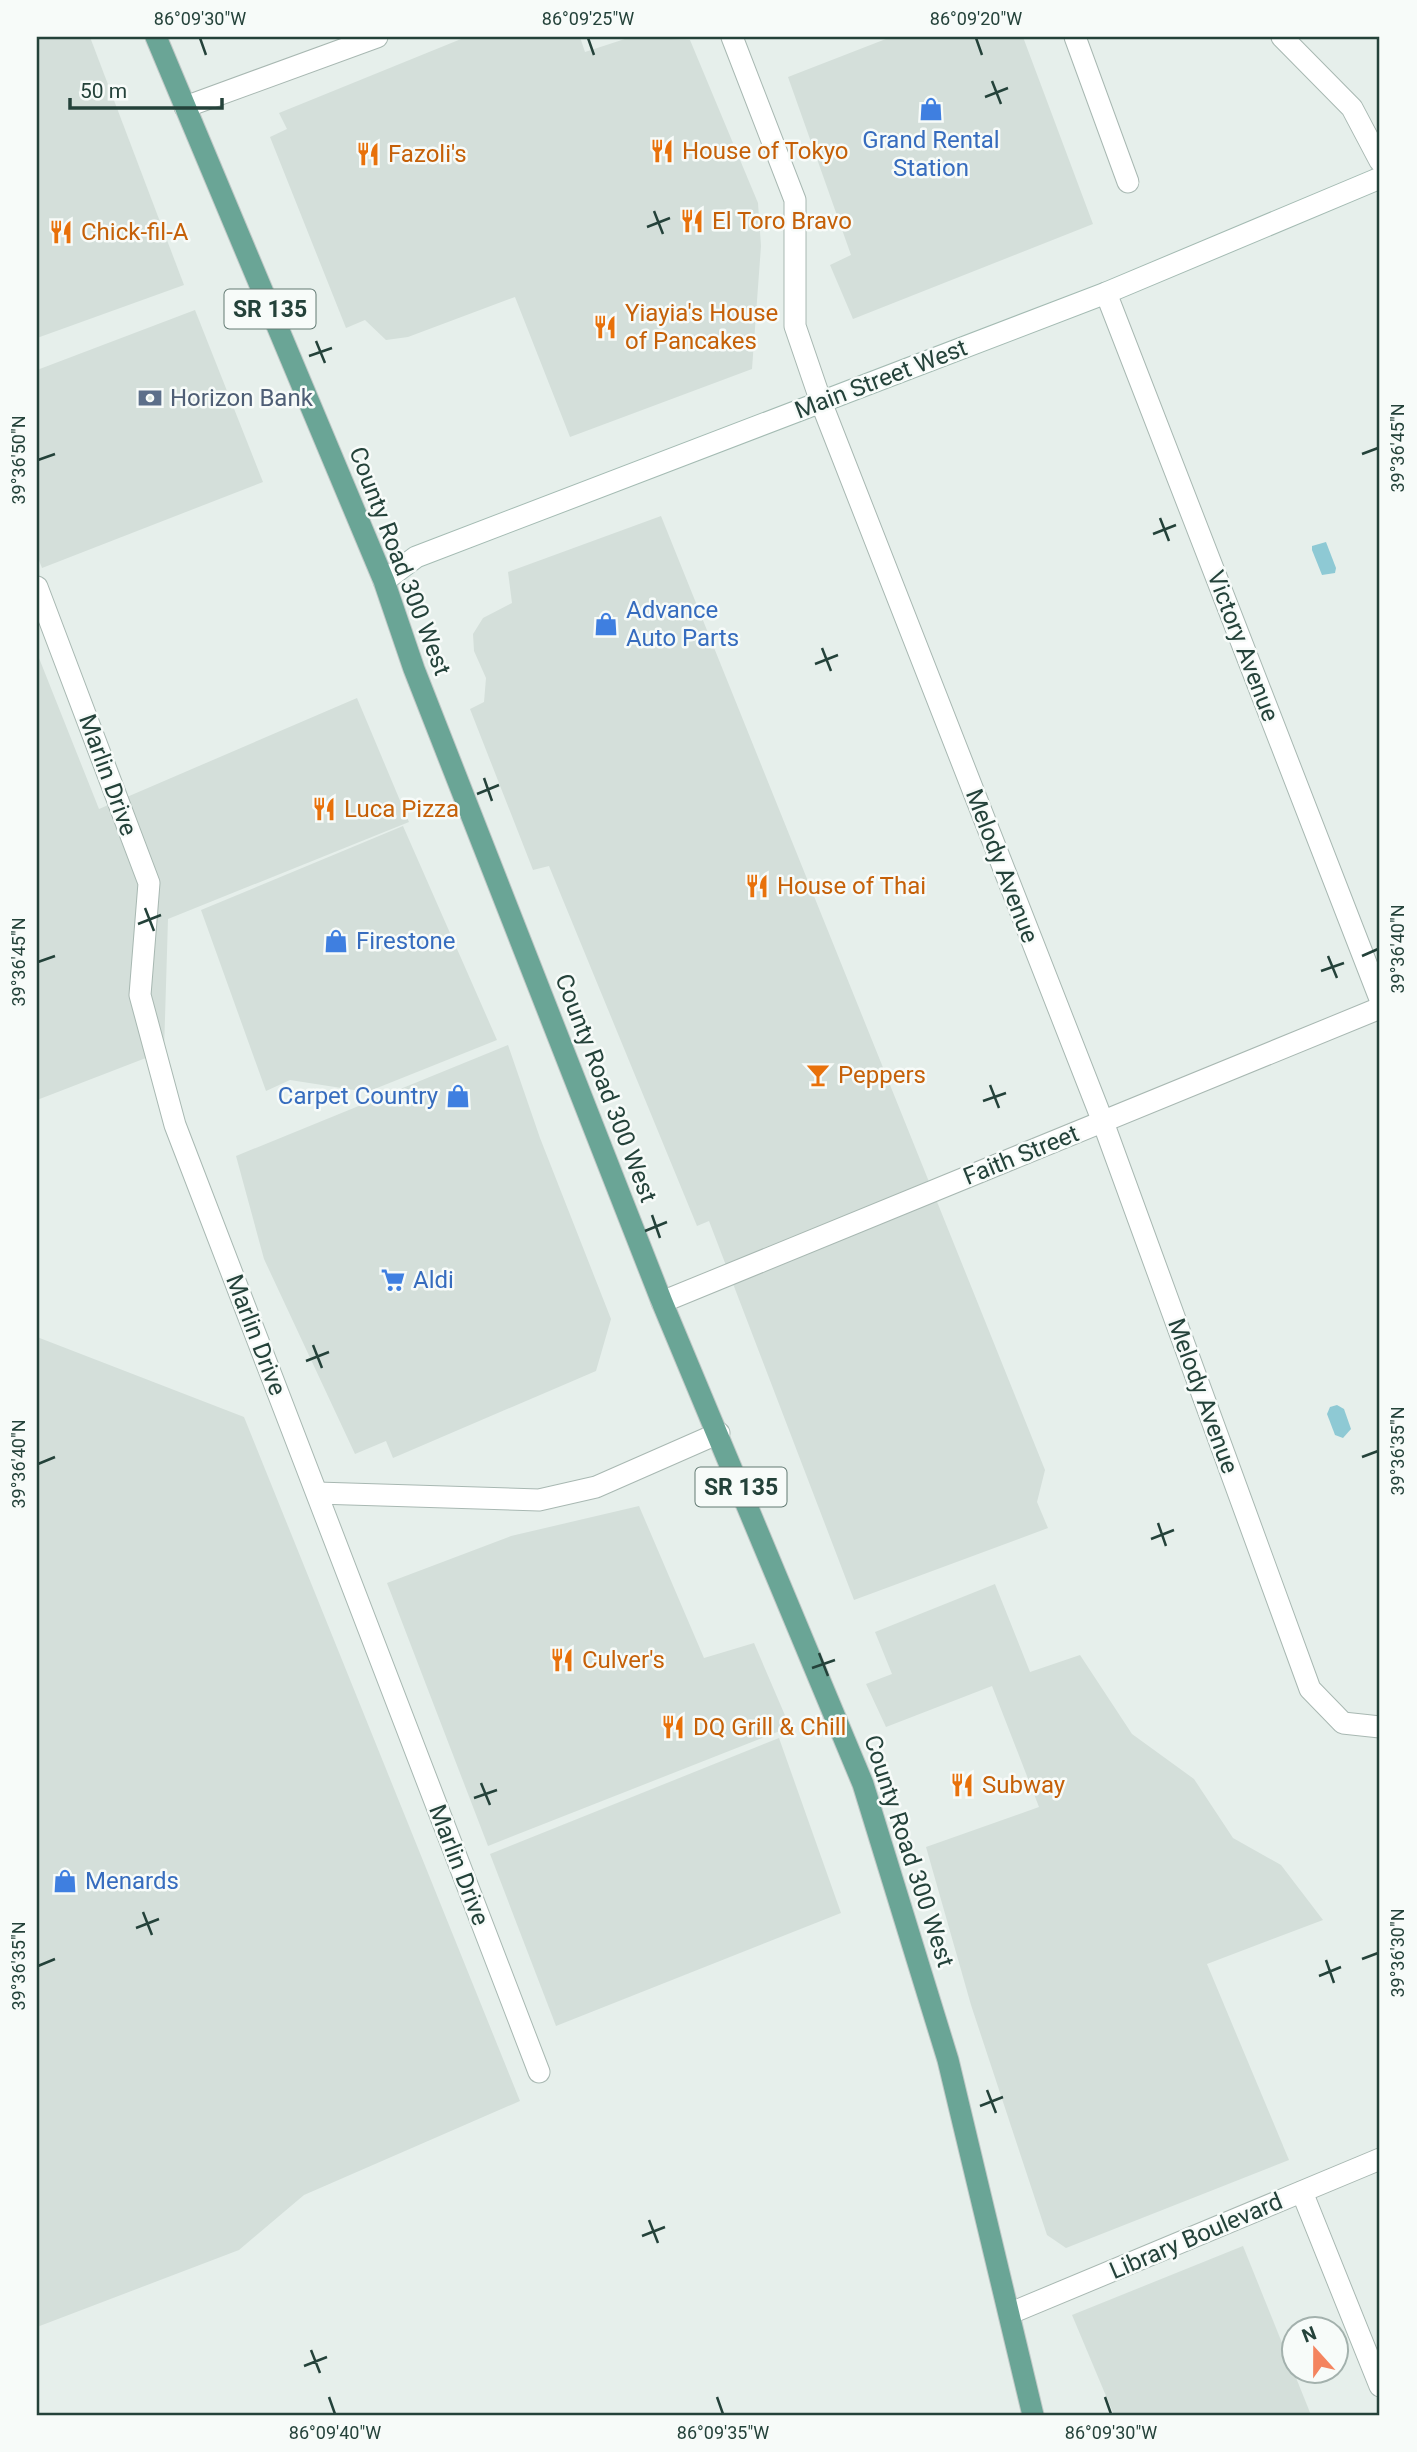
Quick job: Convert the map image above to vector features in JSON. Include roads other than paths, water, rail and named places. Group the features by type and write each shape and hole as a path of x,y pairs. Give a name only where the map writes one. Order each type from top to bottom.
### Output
{"main road":[{"name":"County Road 300 West","path":"156,37 384,581 418,681 662,1302 719,1433 863,1784 947,2060 1011,2313 1033,2415"}],"street":[{"path":"185,107 377,37"},
{"name":"Melody Avenue","path":"732,37 795,200 795,326 821,402 1103,1122 1310,1689 1343,1723 1380,1727"},
{"path":"1075,37 1128,182"},
{"path":"1282,37 1352,108 1380,161"},
{"name":"Main Street West","path":"384,581 416,557 1106,293 1380,178"},
{"name":"Victory Avenue","path":"1106,293 1380,999"},
{"name":"Marlin Drive","path":"37,587 149,883 140,995 175,1125 539,2072"},
{"name":"Faith Street","path":"662,1302 1380,1008"},
{"path":"317,1493 538,1500 597,1487 719,1433"},
{"name":"Library Boulevard","path":"1011,2313 1380,2159"},
{"path":"1302,2192 1380,2386"}],"water":[{"path":"1326,542 1336,568 1335,573 1322,575 1312,546"},
{"path":"1337,1405 1344,1409 1351,1429 1343,1438 1335,1435 1327,1414 1330,1407"}],"place":[{"name":"Grand Rental Station","path":"931,109"},
{"name":"House of Tokyo","path":"662,151"},
{"name":"Fazoli's","path":"368,154"},
{"name":"El Toro Bravo","path":"692,221"},
{"name":"Chick-fil-A","path":"61,232"},
{"name":"Yiayia's House of Pancakes","path":"605,327"},
{"name":"Horizon Bank","path":"150,398"},
{"name":"Advance Auto Parts","path":"606,624"},
{"name":"Luca Pizza","path":"324,809"},
{"name":"House of Thai","path":"757,886"},
{"name":"Firestone","path":"336,941"},
{"name":"Peppers","path":"818,1075"},
{"name":"Carpet Country","path":"458,1096"},
{"name":"Aldi","path":"393,1280"},
{"name":"Culver's","path":"562,1660"},
{"name":"DQ Grill & Chill","path":"673,1727"},
{"name":"Subway","path":"962,1785"},
{"name":"Menards","path":"65,1881"}]}
